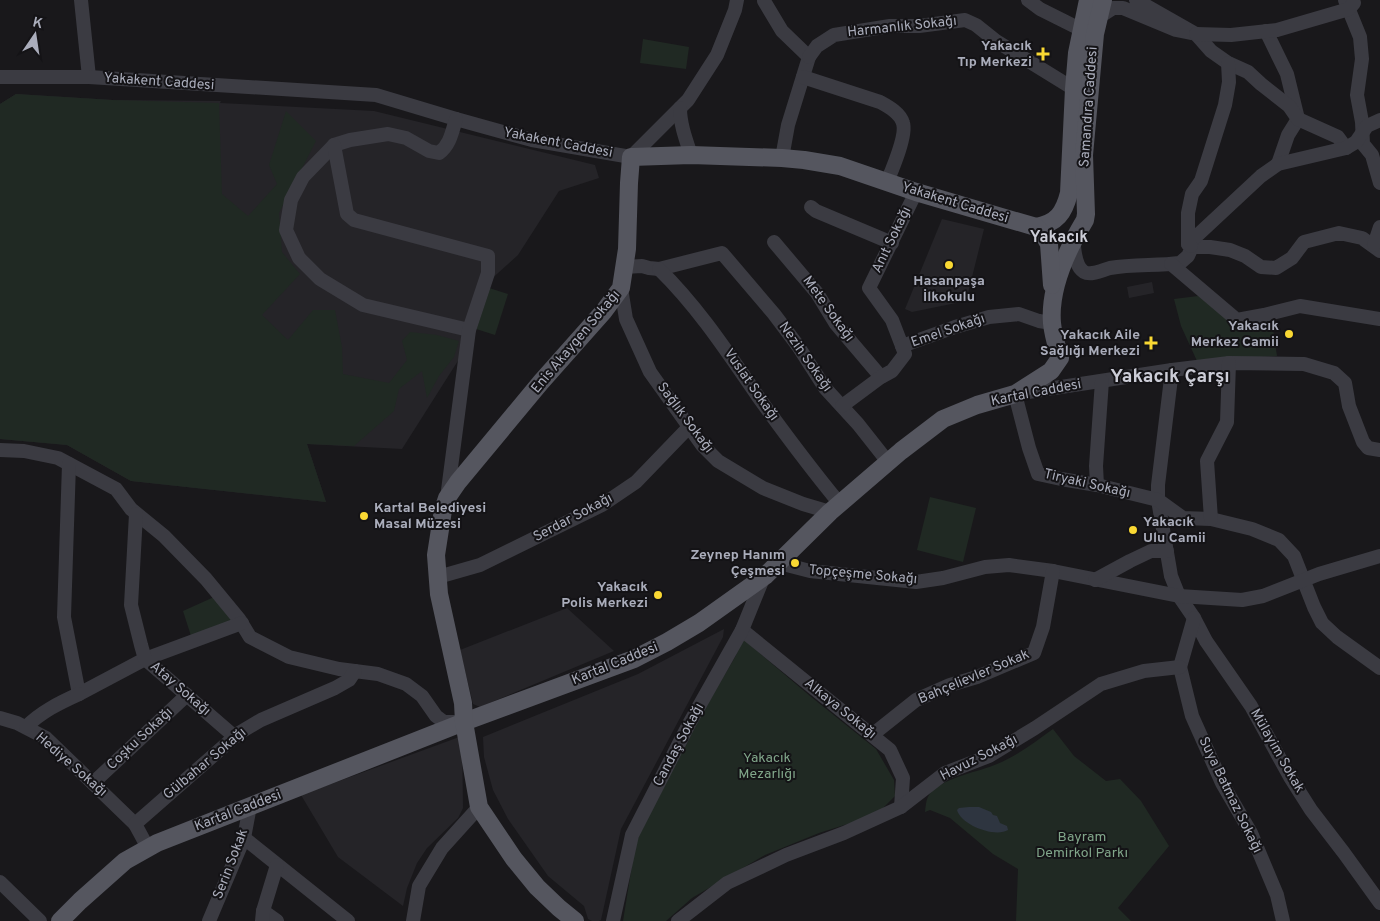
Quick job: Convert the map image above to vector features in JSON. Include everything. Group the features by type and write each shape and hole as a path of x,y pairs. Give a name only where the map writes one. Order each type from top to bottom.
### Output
{"main road":[{"name":"Samandıra Caddesi","path":"1062,210 1069,193 1074,89 1078,53 1088,0"},
{"name":"Samandıra Caddesi","path":"1015,394 1051,371 1060,358 1052,324 1053,297 1066,254 1085,220 1084,155 1095,34 1103,0"},
{"name":"Yakakent Caddesi","path":"631,157 691,155 782,158 840,166 916,192 1036,227"},
{"name":"Enis Akaygen Sokağı","path":"479,807 464,722 463,703 439,594 436,555 443,510 447,498 482,452 604,311 621,288 627,249 631,157"},
{"path":"1036,227 1047,225 1062,210 1077,204 1086,210"},
{"path":"1062,210 1059,220 1064,226 1074,230 1076,234"},
{"path":"1036,227 1049,244 1053,297"},
{"name":"Kartal Caddesi","path":"60,921 125,861 158,843 464,722 634,659 667,642 699,624 764,576 835,508 900,451 943,419 977,405 1015,394"},
{"path":"479,807 519,866 537,887 575,921"}],"street":[{"path":"81,0 89,77"},
{"path":"631,157 688,100 717,54 735,10 737,0"},
{"path":"1028,0 1040,9 1082,30"},
{"path":"1136,0 1196,34 1211,51 1228,63 1248,72 1289,106 1298,119 1338,137 1346,148"},
{"path":"764,1 782,31 809,57"},
{"path":"1099,18 1113,8 1123,8 1176,30 1196,34 1231,35 1277,30 1350,3 1360,37 1362,58 1357,95 1362,122 1363,144 1372,155 1380,183"},
{"name":"Harmanlık Sokağı","path":"782,158 788,125 809,57 817,46 834,35 890,26 919,26 965,20 976,25 996,41 1074,89"},
{"path":"1266,31 1288,74 1298,119 1288,135 1278,164"},
{"path":"1076,234 1078,263 1085,273 1111,268 1180,263 1188,256 1190,245 1188,213 1192,194 1201,181 1225,105 1228,63"},
{"name":"Yakakent Caddesi","path":"0,77 89,77 376,95 532,140 631,157"},
{"path":"803,77 880,102 899,116 903,122 903,137 887,182"},
{"path":"680,108 684,136 691,155"},
{"path":"456,119 450,139 444,150 439,153 429,151 406,138 388,134 350,140 334,145 303,177 291,200 286,230 299,258 320,280 362,305 469,330"},
{"path":"1190,245 1261,176 1278,164 1346,148 1356,142 1367,126 1380,120"},
{"name":"Enis Akaygen Sokağı","path":"334,145 347,214 354,220 488,256 488,273 469,330 447,498"},
{"name":"Anıt Sokağı","path":"902,346 892,320 869,288 916,192"},
{"path":"811,207 816,211 892,243"},
{"path":"1190,245 1230,250 1246,256 1261,267 1276,268 1292,258 1304,242 1339,233 1362,238 1377,248 1380,227"},
{"name":"Mete Sokağı","path":"774,242 818,293 836,324 882,377"},
{"name":"Nezih Sokağı","path":"659,269 722,253 774,314 798,346 825,388 888,462"},
{"path":"1171,264 1236,320 1300,306 1380,319"},
{"path":"624,267 642,266 659,269"},
{"name":"Vuslat Sokağı","path":"659,269 677,287 722,344 835,508"},
{"name":"Sağlık Sokağı","path":"621,288 626,319 650,372 702,445 718,461 763,488 803,504 835,508"},
{"name":"Emel Sokağı","path":"842,406 892,371 905,354 902,346 989,316 1019,314 1052,324"},
{"path":"1211,519 1207,461 1228,422 1229,363"},
{"name":"Kartal Caddesi","path":"1015,394 1229,363 1304,364 1334,373 1345,383 1349,406 1363,442 1368,448 1380,450"},
{"name":"Mülayim Sokak","path":"1172,370 1158,486 1158,500 1171,576 1179,596 1194,618 1206,641 1251,706 1310,810 1344,852 1380,903"},
{"path":"1097,485 1096,466 1102,380"},
{"name":"Tiryaki Sokağı","path":"1015,394 1038,474 1097,485 1158,500"},
{"name":"Serdar Sokağı","path":"438,577 480,565 602,504 636,482 689,427"},
{"path":"0,450 24,451 58,458 116,490 136,514 164,536 206,579 242,623 250,637 289,657 338,669 378,674 406,684 422,696 436,716 444,722 464,722"},
{"path":"69,464 64,617 79,694"},
{"path":"1158,500 1183,518 1211,519 1252,529 1279,540 1294,556 1322,623 1337,637 1380,668"},
{"name":"Atay Sokağı","path":"136,514 131,605 145,659 235,737"},
{"path":"1094,580 1130,560 1151,551 1167,551"},
{"name":"Topçeşme Sokağı","path":"779,563 810,571 916,582 943,578 985,567 1009,565 1179,596 1242,600 1263,596 1304,579 1380,556"},
{"name":"Bahçelievler Sokak","path":"872,735 916,700 1034,653 1043,627 1052,572"},
{"name":"Candaş Sokağı","path":"613,921 632,835 689,724 742,630 764,576"},
{"path":"1180,668 1194,618"},
{"path":"26,727 52,706 145,659 242,623"},
{"name":"Alkaya Sokağı","path":"742,630 890,750 903,778 901,808"},
{"name":"Havuz Sokağı","path":"678,921 727,883 786,855 901,808 945,773 989,756 1101,684 1144,671 1180,668"},
{"name":"Suya Batmaz Sokağı","path":"1180,668 1192,716 1222,782 1251,833 1277,895 1283,921"},
{"name":"Gülbahar Sokağı","path":"135,824 235,737 261,720 342,684 349,680 355,671"},
{"name":"Coşku Sokağı","path":"93,783 188,695"},
{"name":"Hediye Sokağı","path":"0,718 17,722 46,738 135,824"},
{"name":"Serin Sokak","path":"209,921 244,838 250,806"},
{"path":"413,921 419,886 442,848 479,807"},
{"path":"135,824 148,848"},
{"path":"244,838 348,921"},
{"path":"277,865 262,916 277,921"},
{"path":"0,882 40,921"}],"shaded area":[{"path":"16,94 113,100 221,101 220,103 374,111 595,165 599,178 559,191 518,255 477,292 468,345 402,449 307,444 326,502 131,481 67,445 0,439 0,104"},
{"name":"Hasanpaşa İlkokulu","path":"942,219 984,229 966,301 912,312 905,309"},
{"path":"1152,282 1154,293 1129,298 1127,287"},
{"path":"567,608 614,651 480,707 473,704 460,650"},
{"path":"724,629 723,637 621,829 601,920 592,921 588,919 584,906 548,876 508,819 493,790 484,757 483,737 638,674"},
{"path":"462,736 463,808 458,818 427,848 417,863 407,888 403,906 338,857 301,795"},
{"path":"979,807 991,812 997,816 1000,823 1007,826 1008,830 1002,832 987,831 971,825 965,821 957,810"}],"green space":[{"path":"643,39 689,47 686,69 640,63"},
{"path":"16,94 113,100 219,103 222,194 248,216 277,184 269,165 286,111 316,141 279,213 282,252 300,274 262,315 288,340 313,310 335,310 342,347 343,374 389,383 407,360 402,341 410,332 437,335 459,341 454,357 439,376 427,398 422,371 399,389 394,411 354,446 307,444 326,502 131,481 67,445 0,439 0,104"},
{"path":"486,287 508,294 495,335 473,328"},
{"path":"1198,296 1232,314 1272,322 1277,356 1197,361 1181,326 1174,299"},
{"path":"930,497 976,508 963,562 917,550"},
{"path":"214,597 233,620 192,639 183,611"},
{"name":"Yakacık Mezarlığı","path":"743,639 876,749 894,780 895,796 876,815 819,833 765,855 692,898 666,921 623,921 635,847 639,835"},
{"name":"Bayram Demirkol Parkı","path":"1053,729 1074,756 1106,781 1120,779 1141,801 1169,846 1118,908 1131,921 1016,921 1018,869 993,854 950,818 930,810 925,812 929,796 938,786 954,778 1004,761"}],"place":[{"name":"Yakacık Tıp Merkezi","path":"1043,54"},
{"name":"Hasanpaşa İlkokulu","path":"949,265"},
{"name":"Yakacık Merkez Camii","path":"1289,334"},
{"name":"Yakacık Aile Sağlığı Merkezi","path":"1151,343"},
{"name":"Kartal Belediyesi Masal Müzesi","path":"364,516"},
{"name":"Yakacık Ulu Camii","path":"1133,530"},
{"name":"Zeynep Hanım Çeşmesi","path":"795,563"},
{"name":"Yakacık Polis Merkezi","path":"658,595"}],"district":[{"name":"Yakacık","path":"1059,238"},
{"name":"Yakacık Çarşı","path":"1170,377"}]}
